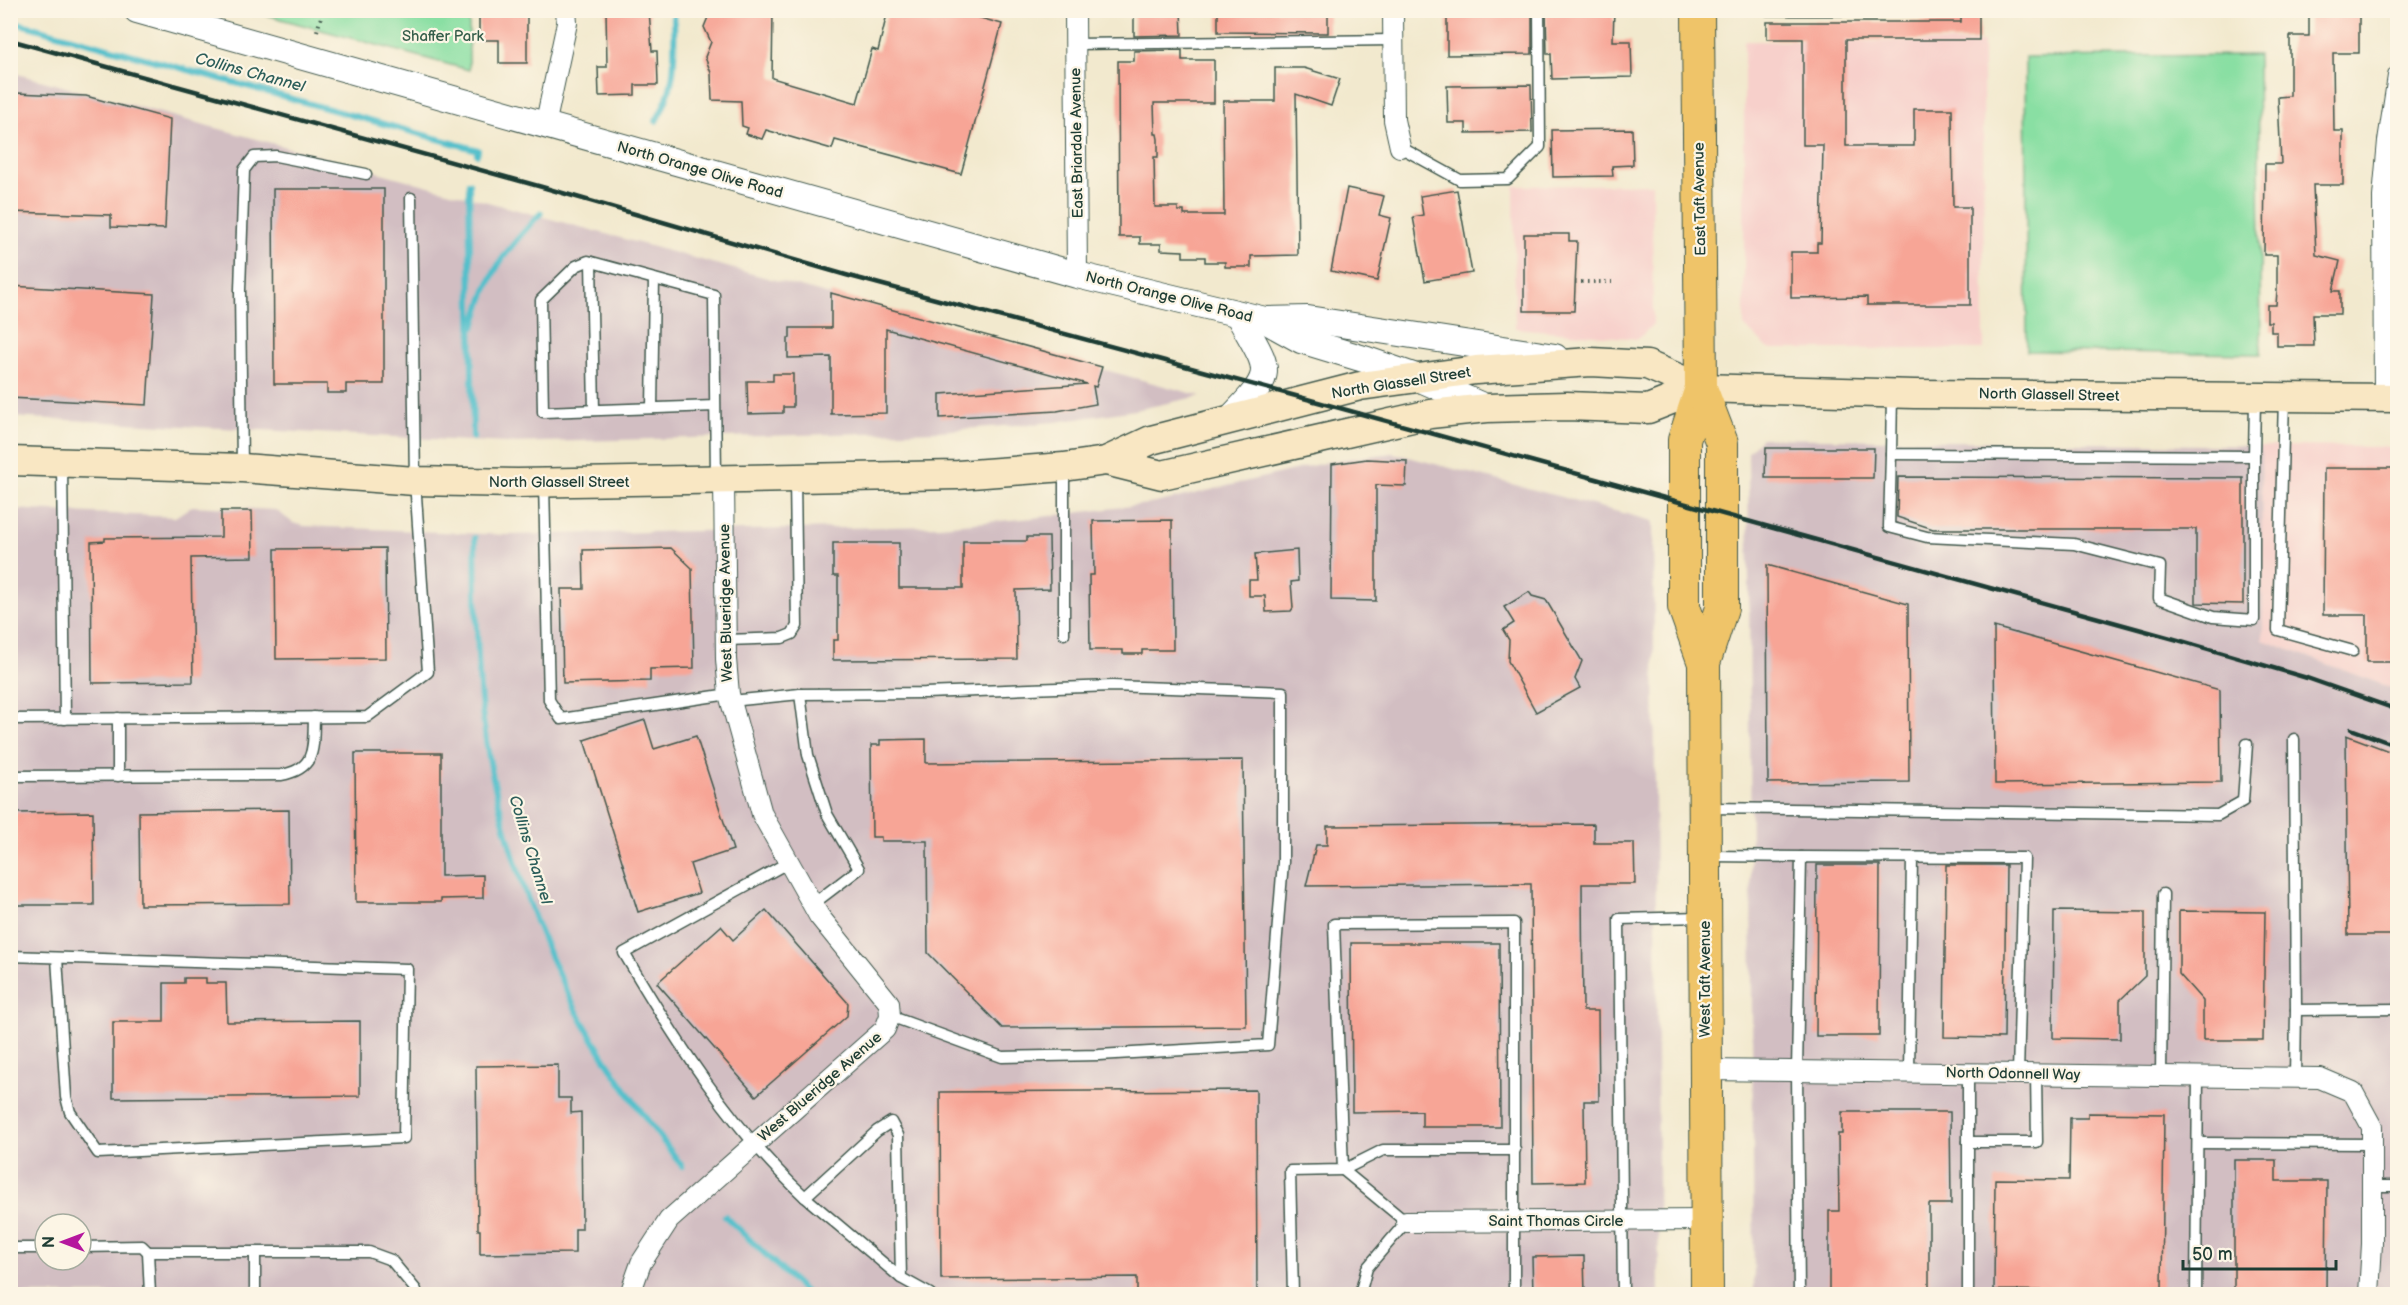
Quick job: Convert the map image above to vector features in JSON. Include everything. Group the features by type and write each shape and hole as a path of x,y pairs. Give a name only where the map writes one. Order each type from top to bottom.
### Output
{"main road":[{"name":"East Taft Avenue","path":"1698,10 1701,388"},
{"name":"North Glassell Street","path":"10,461 242,468 415,481 543,483 958,475 1064,468 1106,461 1150,440 1360,386 1476,370 1591,362 1647,365 1701,388 1892,394 2391,398"},
{"name":"North Glassell Street","path":"1106,461 1162,475 1430,414 1487,408 1567,406 1648,409 1701,388"},
{"name":"West Taft Avenue","path":"1701,388 1722,443 1722,608 1704,663 1707,1294"}],"street":[{"name":"North Orange Olive Road","path":"137,10 1077,275 1238,314 1264,320 1308,319 1354,328 1591,362"},
{"path":"544,126 567,23 566,10"},
{"name":"East Briardale Avenue","path":"1075,10 1077,275"},
{"path":"1393,10 1394,120 1400,147"},
{"path":"2391,398 2383,197 2397,76"},
{"path":"1230,420 1256,392 1265,373 1263,361 1238,314"},
{"name":"North Orange Olive Road","path":"1264,320 1301,340 1416,377 1487,408"},
{"name":"West Blueridge Avenue","path":"630,1294 641,1263 669,1220 885,1029 890,1016 889,1003 819,916 762,814 730,697 720,479"},
{"name":"North Odonnell Way","path":"1706,1070 2320,1078 2354,1092 2372,1127 2372,1144"},
{"path":"2369,1294 2372,1144"},
{"name":"Saint Thomas Circle","path":"1406,1222 1707,1220"}],"lane":[{"path":"1400,147 1460,180 1508,179 1540,147 1539,10"},
{"path":"1767,10 1947,10"},
{"path":"1075,44 1393,40"},
{"path":"242,468 240,290 244,170 254,157 276,156 366,174"},
{"path":"10,719 367,717 428,672 415,481 411,198"},
{"path":"591,262 594,410"},
{"path":"715,406 543,412 542,300 576,266 591,262 714,295 715,406 720,479"},
{"path":"652,408 654,279"},
{"path":"1892,394 1889,527 1927,537 2074,544 2096,549 2160,566 2159,598 2213,617 2254,620 2255,397"},
{"path":"2284,398 2278,630 2353,651"},
{"path":"1891,454 2254,456"},
{"path":"62,462 65,719"},
{"path":"1064,468 1064,634"},
{"path":"726,640 782,638 792,634 798,626 795,478"},
{"path":"543,483 549,700 561,719 730,697 800,694 925,693 1112,686 1283,692 1283,862 1268,1045 1002,1058 890,1016"},
{"path":"800,694 808,755 827,814 859,869 813,904"},
{"path":"10,777 281,775 295,772 307,764 313,749 314,717"},
{"path":"118,718 118,776"},
{"path":"2294,739 2295,1077"},
{"path":"1704,808 2218,815 2243,801 2247,744"},
{"path":"1705,856 2024,858 2027,1074 2037,1142 1968,1142"},
{"path":"1799,1294 1797,1071 1800,857"},
{"path":"1909,1073 1912,858"},
{"path":"789,862 624,953 666,1026 722,1103 756,1143 805,1197 901,1278 930,1294"},
{"path":"2161,1076 2163,894"},
{"path":"1623,1294 1619,919 1705,917"},
{"path":"1360,1294 1367,1268 1406,1222 1343,1170 1334,924 1514,923 1514,1294"},
{"path":"10,956 57,957 407,969 404,1138 98,1153 70,1112 66,1097 57,957"},
{"path":"2296,1010 2397,1009"},
{"path":"1968,1074 1968,1294"},
{"path":"2196,1294 2198,1076"},
{"path":"805,1197 877,1131 891,1122 898,1135 901,1278"},
{"path":"2198,1143 2372,1144"},
{"path":"1293,1294 1290,1171 1343,1170 1383,1150 1515,1150"},
{"path":"2372,1186 2397,1186"},
{"path":"93,1247 142,1246 147,1252 150,1294"},
{"path":"10,1248 33,1248"},
{"path":"147,1252 369,1252 391,1260 416,1290 416,1294"},
{"path":"255,1252 255,1294"}],"path":[{"path":"317,31 323,10"},
{"path":"1575,282 1612,282"}],"shaded area":[{"path":"1744,41 1983,42 1984,349 1769,349 1744,326"},
{"path":"10,72 1201,396 1135,410 1056,422 939,431 507,443 11,417"},
{"path":"1652,184 1653,324 1638,339 1515,328 1514,186"},
{"path":"1762,438 2261,446 2263,640 2397,690 2397,1294 1754,1294 1748,452"},
{"path":"2261,446 2397,447 2397,690 2263,640"},
{"path":"1393,453 1653,521 1659,1294 11,1294 10,509 175,517 192,506 276,510 293,523 304,526 508,535 939,526 1033,518 1156,503 1332,461"}],"green space":[{"name":"Shaffer Park","path":"251,11 469,11 469,70"},
{"path":"2258,55 2261,354 2027,351 2025,57"}],"building":[{"path":"479,10 527,10 527,63 499,63 499,40 479,40"},
{"path":"606,10 649,10 652,51 657,51 658,85 635,85 635,95 599,96 598,67 607,67"},
{"path":"711,10 773,10 772,78 857,103 872,49 878,51 888,10 952,10 1002,24 961,174 835,140 832,149 766,130 762,139 746,134 748,128 742,126 741,101 712,100 711,73 705,57 711,42 704,27"},
{"path":"1134,10 1181,10 1182,35 1134,36"},
{"path":"1218,10 1328,10 1328,33 1218,32"},
{"path":"1465,10 1532,10 1532,54 1447,55 1447,17 1465,17"},
{"path":"1546,10 1614,10 1613,41 1631,41 1632,77 1552,79 1551,54 1547,54"},
{"path":"1961,10 1979,10 1979,40 1846,40 1846,146 1914,146 1914,109 1952,109 1953,207 1970,207 1970,305 1867,305 1867,297 1791,298 1791,252 1817,252 1817,243 1821,243 1823,145 1803,145 1803,39 1767,39 1767,22 1961,22"},
{"path":"2309,10 2359,10 2359,53 2333,53 2334,131 2343,131 2343,185 2313,185 2316,255 2340,261 2333,291 2340,291 2340,314 2313,314 2314,346 2277,346 2277,332 2271,332 2271,322 2267,322 2267,305 2276,305 2277,255 2264,255 2265,164 2281,164 2278,97 2290,96 2290,36 2309,36"},
{"path":"1182,50 1182,60 1214,60 1214,103 1154,103 1155,134 1158,139 1158,157 1154,157 1155,207 1178,207 1178,211 1184,211 1184,215 1224,215 1223,101 1275,101 1275,68 1304,68 1340,79 1331,106 1296,94 1298,255 1251,256 1251,267 1225,267 1225,262 1205,262 1205,257 1183,257 1183,251 1161,250 1161,244 1140,244 1140,237 1119,237 1118,61 1134,61 1134,51"},
{"path":"1531,85 1532,132 1466,133 1466,123 1448,123 1447,86"},
{"path":"16,93 86,96 170,119 165,229 111,227 111,215 10,212"},
{"path":"1632,129 1633,165 1612,166 1613,176 1553,177 1552,130"},
{"path":"1347,188 1384,196 1379,215 1391,218 1377,281 1331,271"},
{"path":"273,189 384,189 384,384 346,384 346,393 327,393 327,384 274,384"},
{"path":"1457,190 1472,273 1425,281 1413,217 1423,215 1420,196"},
{"path":"1524,234 1569,234 1569,241 1577,241 1574,311 1524,311"},
{"path":"10,286 154,294 147,405 10,398"},
{"path":"831,293 1102,367 1096,387 1093,386 1096,404 1057,411 940,418 940,394 1087,384 886,329 886,413 831,414 831,357 788,358 788,338 790,338 790,328 831,328"},
{"path":"773,374 793,374 793,407 783,407 783,413 748,414 747,381 773,381"},
{"path":"1766,448 1874,448 1873,478 1765,478"},
{"path":"1367,459 1407,461 1406,486 1376,485 1376,601 1331,600 1332,464"},
{"path":"2324,468 2397,468 2397,662 2367,662 2367,615 2323,615"},
{"path":"1898,477 2243,478 2243,604 2196,603 2196,529 1933,529 1897,517"},
{"path":"221,511 252,511 253,557 191,558 193,682 92,683 91,542 105,541 105,538 221,537"},
{"path":"1172,520 1173,650 1142,650 1142,654 1123,654 1123,650 1090,650 1089,575 1094,575 1093,521"},
{"path":"1027,537 1049,537 1050,589 1016,590 1017,659 833,660 833,640 838,640 838,576 833,576 833,543 899,543 899,588 963,588 963,541 1027,541"},
{"path":"385,548 386,658 276,659 275,549"},
{"path":"671,548 692,568 694,668 650,669 650,681 563,683 561,589 584,589 583,550"},
{"path":"1297,550 1298,581 1291,582 1293,608 1291,611 1266,612 1265,596 1249,596 1249,580 1257,580 1255,554"},
{"path":"1767,565 1908,604 1909,782 1768,783"},
{"path":"1529,592 1532,596 1546,600 1582,661 1575,679 1580,688 1536,712 1508,661 1509,640 1503,630 1514,623 1504,607"},
{"path":"1994,627 2220,690 2221,782 1995,784"},
{"path":"645,720 654,749 696,736 733,850 690,864 699,893 638,912 584,740"},
{"path":"2346,735 2397,754 2397,935 2348,935"},
{"path":"926,739 926,763 1243,760 1246,1026 1002,1028 928,953 927,841 881,841 881,837 872,837 871,745 880,745 880,740"},
{"path":"355,753 441,753 441,876 483,875 483,898 441,899 441,902 356,902"},
{"path":"289,810 290,904 140,905 139,812"},
{"path":"93,812 94,905 10,905 10,813"},
{"path":"1594,824 1594,843 1634,843 1635,884 1582,884 1583,1011 1598,1011 1599,1101 1584,1101 1585,1182 1533,1183 1531,884 1306,886 1316,845 1327,845 1327,826"},
{"path":"1817,865 1880,865 1879,1036 1816,1036"},
{"path":"1946,865 2006,865 2004,1038 1944,1037"},
{"path":"766,910 848,1003 847,1016 756,1096 657,983 721,926 733,940"},
{"path":"2054,911 2145,912 2145,976 2120,1000 2120,1039 2053,1038"},
{"path":"2179,911 2265,912 2263,1040 2203,1040 2203,1001 2179,974"},
{"path":"1351,943 1499,943 1500,1127 1422,1127 1422,1111 1352,1112"},
{"path":"184,978 206,978 206,983 226,983 227,1022 360,1021 360,1096 113,1098 113,1022 164,1022 164,983 184,983"},
{"path":"558,1065 558,1098 571,1098 571,1113 581,1112 582,1229 575,1229 575,1253 480,1254 476,1066"},
{"path":"1256,1090 1257,1294 1137,1294 1137,1277 941,1279 940,1092"},
{"path":"1842,1112 1950,1112 1951,1204 1929,1204 1929,1294 1829,1294 1829,1211 1839,1211 1838,1134 1842,1134"},
{"path":"2088,1113 2164,1114 2162,1292 1994,1290 1995,1179 2069,1180 2070,1118 2088,1118"},
{"path":"2234,1160 2276,1160 2276,1181 2327,1181 2326,1294 2234,1294"},
{"path":"1584,1256 1585,1294 1533,1294 1532,1257"}],"waterway":[{"path":"656,121 669,94 672,81 674,10"},
{"name":"Collins Channel","path":"10,21 478,150 477,154"},
{"name":"Collins Channel","path":"469,183 473,438"},
{"path":"474,327 485,292 498,265 516,240 541,213"},
{"name":"Collins Channel","path":"475,538 476,620 481,701 492,774 523,885 550,955 590,1035 634,1102 682,1166"},
{"name":"Collins Channel","path":"725,1216 807,1294"}],"railway":[{"path":"10,40 542,187 846,275 1307,399 2178,640 2307,678 2398,710"},
{"path":"2351,729 2398,746"}]}
